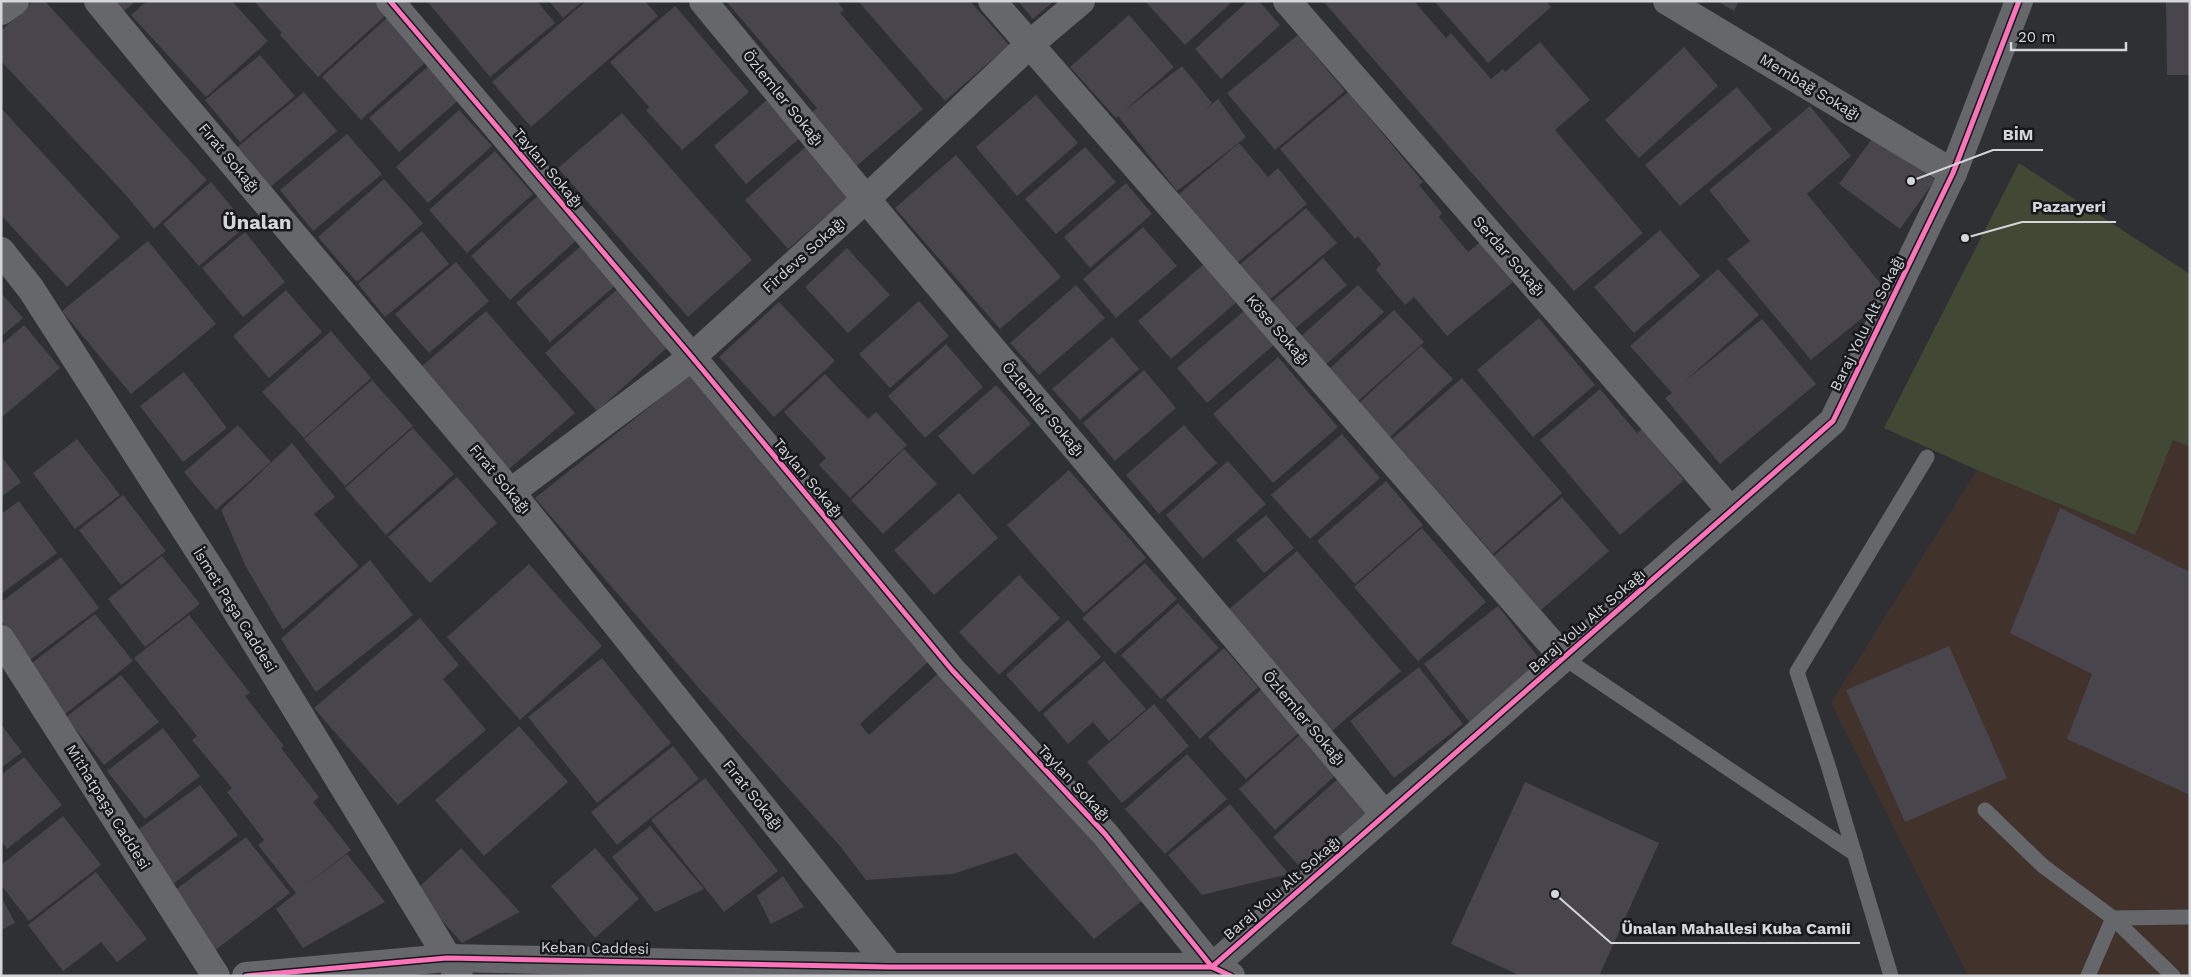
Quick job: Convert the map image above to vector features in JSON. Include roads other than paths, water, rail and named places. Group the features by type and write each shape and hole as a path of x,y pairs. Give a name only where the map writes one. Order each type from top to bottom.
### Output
{"street":[{"path":"1,11 15,1"},
{"name":"Fırat Sokağı","path":"98,1 173,93 511,492 889,971"},
{"name":"Taylan Sokağı","path":"390,1 692,356 952,670 1105,834 1221,971"},
{"name":"Özlemler Sokağı","path":"703,1 866,199 1385,815"},
{"name":"Köse Sokağı","path":"992,1 1564,658"},
{"name":"Firdevs Sokağı","path":"511,492 692,356 866,199 1030,44 1081,1"},
{"name":"Serdar Sokağı","path":"1287,1 1731,512"},
{"name":"Membağ Sokağı","path":"1667,1 1953,173"},
{"name":"Baraj Yolu Alt Sokağı","path":"1221,971 1385,815 1834,421 1953,173 2019,1"},
{"name":"İsmet Paşa Caddesi","path":"1,251 30,288 216,576 453,967"},
{"name":"Mithatpaşa Caddesi","path":"1,639 216,976"},
{"name":"Keban Caddesi","path":"246,976 453,967 946,971"},
{"path":"946,971 1221,971"}],"lane":[{"path":"1891,976 1855,854 1796,672 1927,457"},
{"path":"1564,658 1855,854"},
{"path":"1985,810 2043,866 2113,918 2173,976"},
{"path":"2113,918 2190,917"},
{"path":"2088,976 2113,918"}],"place":[{"name":"BİM","path":"1911,181"},
{"name":"Pazaryeri","path":"1965,238"},
{"name":"Ünalan Mahallesi Kuba Camii","path":"1555,894"}],"district":[{"name":"Ünalan","path":"257,222"}]}
